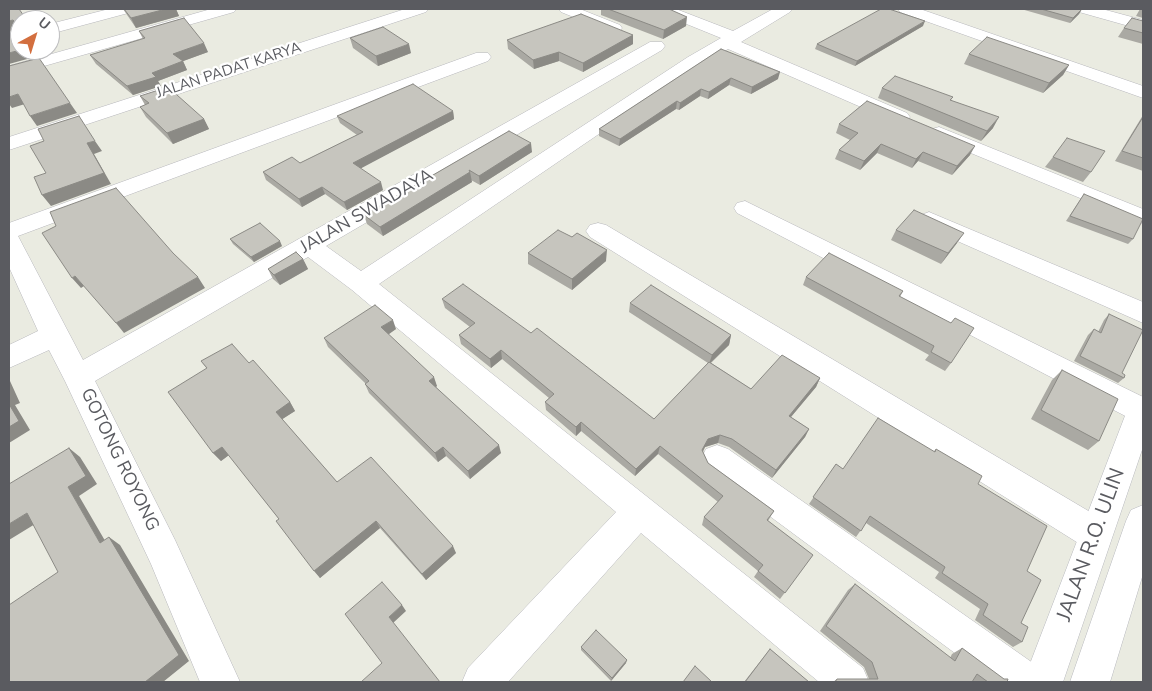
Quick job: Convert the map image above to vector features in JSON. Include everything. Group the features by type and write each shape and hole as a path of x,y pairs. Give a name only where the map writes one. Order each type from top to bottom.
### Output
{"street":[{"path":"60,26 126,9"},
{"path":"9,71 228,9"},
{"name":"JALAN PADAT KARYA","path":"9,144 420,9"},
{"path":"567,9 661,48 731,40 784,9"},
{"path":"663,9 919,125 1143,216"},
{"path":"906,9 1143,92"},
{"path":"1085,9 1143,25"},
{"path":"361,284 661,48"},
{"name":"JALAN SWADAYA","path":"78,377 661,48"},
{"path":"9,231 482,57"},
{"path":"745,208 1143,409"},
{"path":"919,216 1143,314"},
{"path":"598,231 1096,534"},
{"name":"GOTONG ROYONG","path":"9,242 54,335 78,377 163,552 220,682"},
{"path":"309,245 361,284 849,682"},
{"path":"9,357 54,335"},
{"name":"JALAN R.O. ULIN","path":"1043,682 1143,409"},
{"path":"717,459 1026,682"},
{"path":"482,682 639,511"},
{"path":"1090,682 1143,521"}],"building":[{"path":"9,9 19,9 10,10 9,21"},
{"path":"124,9 166,9 131,18"},
{"path":"608,9 669,9 687,17 664,30"},
{"path":"881,9 889,9 925,21 857,61 817,44"},
{"path":"1041,9 1082,9 1073,18"},
{"path":"581,14 633,35 583,63 559,52 533,60 507,40"},
{"path":"184,18 204,43 173,54 183,61 152,73 156,77 127,86 90,55 145,38 139,31"},
{"path":"1132,18 1143,21 1143,33 1124,28"},
{"path":"383,27 409,44 376,56 350,38"},
{"path":"9,34 10,34 9,53"},
{"path":"987,37 1069,65 1049,83 969,54"},
{"path":"721,49 780,72 752,87 731,78 709,92 701,89 680,103 677,101 620,139 599,129"},
{"path":"32,60 40,60 70,103 30,116 18,94 9,97 9,66"},
{"path":"895,76 953,97 950,100 999,117 987,131 882,88"},
{"path":"413,84 453,111 353,163 381,182 344,202 322,187 299,199 263,172 292,157 300,163 363,132 337,116"},
{"path":"168,87 204,119 167,133 140,107 149,103 140,96"},
{"path":"867,101 975,146 957,166 923,152 916,159 881,144 864,161 839,150 858,133 839,124"},
{"path":"79,116 95,141 87,143 104,173 42,195 34,177 46,173 30,146 44,141 38,129"},
{"path":"1143,117 1143,158 1122,151"},
{"path":"509,131 531,143 479,176 469,170 470,172 380,227 364,215"},
{"path":"1067,138 1105,151 1091,172 1053,157"},
{"path":"116,188 173,253 198,277 116,323 75,276 72,278 42,233 56,226 50,212"},
{"path":"1084,194 1143,219 1133,239 1070,216"},
{"path":"914,210 964,233 948,253 896,230"},
{"path":"260,223 280,241 251,257 230,239"},
{"path":"558,230 572,237 577,233 607,250 572,279 528,253"},
{"path":"296,252 303,259 274,275 268,269"},
{"path":"829,253 903,291 899,296 951,323 955,318 974,328 951,363 931,352 934,346 806,277"},
{"path":"463,284 531,333 537,328 654,419 709,362 751,389 782,355 820,378 789,416 809,429 776,470 732,439 720,435 708,439 702,450 708,463 774,511 767,520 813,555 785,593 758,571 763,565 704,517 723,496 660,446 636,469 581,422 576,427 545,402 554,394 501,350 490,359 459,335 475,323 442,299"},
{"path":"651,285 731,335 712,355 630,303"},
{"path":"375,305 393,320 381,327 434,377 429,381 499,445 468,471 443,447 435,453 365,384 369,381 324,338"},
{"path":"1109,314 1143,330 1122,373 1125,375 1124,378 1080,356 1094,329 1101,333"},
{"path":"232,344 249,363 253,360 290,402 276,412 337,482 371,457 453,546 422,574 376,521 314,571 276,521 279,519 222,447 213,453 168,392 207,368 201,361"},
{"path":"1062,370 1118,399 1099,441 1041,410"},
{"path":"9,404 19,421 9,427"},
{"path":"878,418 935,452 936,449 982,476 978,484 1047,526 1027,571 1041,580 1021,623 1028,627 1022,642 983,615 988,604 942,573 945,567 870,516 861,531 813,497 836,464 843,469"},
{"path":"69,448 86,476 68,487 100,543 109,537 179,655 145,682 9,682 9,605 58,572 27,513 9,524 9,484"},
{"path":"382,582 402,605 389,617 440,682 361,682 382,663 345,614"},
{"path":"855,584 955,661 962,648 1004,679 1008,679 1007,682 988,682 977,674 972,682 835,682 837,679 878,679 872,662 826,626"},
{"path":"596,630 627,660 612,678 581,647"},
{"path":"770,649 809,682 745,682"},
{"path":"695,666 712,682 683,682"}]}
